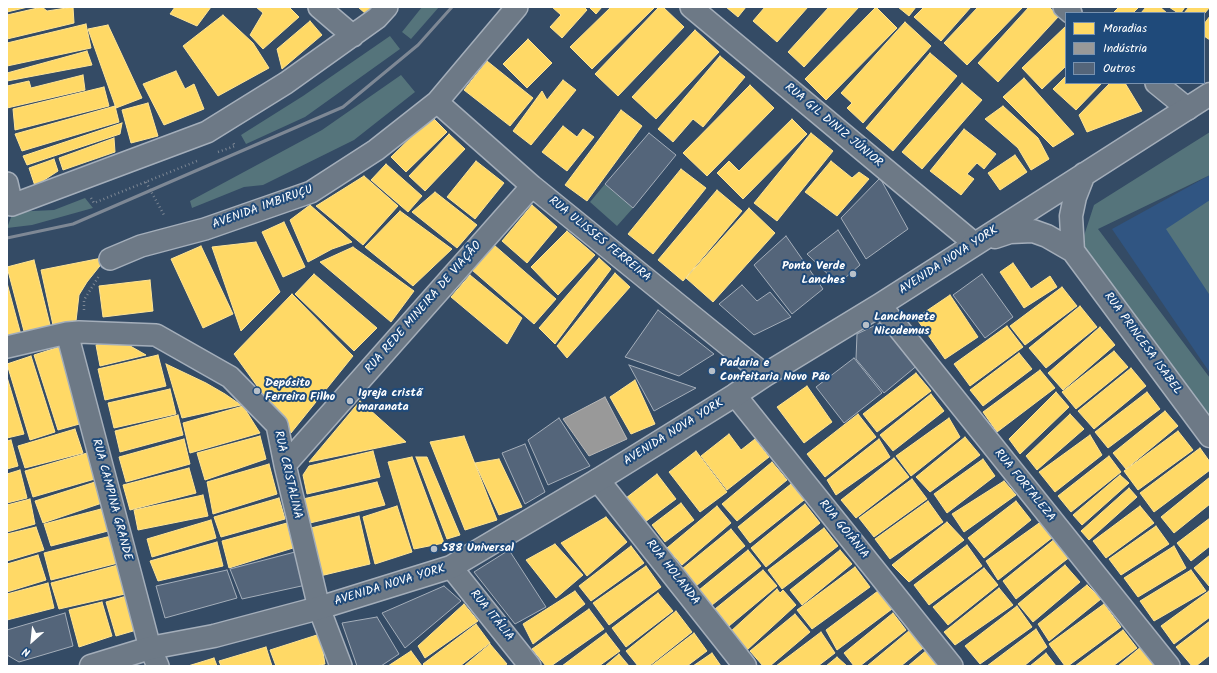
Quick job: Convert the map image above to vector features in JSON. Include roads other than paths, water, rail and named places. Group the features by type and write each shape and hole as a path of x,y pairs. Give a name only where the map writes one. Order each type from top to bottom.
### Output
{"main road":[{"name":"AVENIDA NOVA YORK","path":"91,666 154,657 214,636 319,608 451,567 598,480 880,305 1210,94"},
{"path":"1073,251 1070,216 1075,197 1084,174"},
{"name":"RUA PRINCESA ISABEL","path":"975,244 1010,232 1033,231 1047,236 1073,251 1210,436"},
{"name":"RUA HOLANDA","path":"598,480 745,666"}],"street":[{"path":"319,7 353,36"},
{"path":"7,183 12,205 207,132 286,83 377,18 387,7"},
{"name":"AVENIDA IMBIRUÇU","path":"110,258 141,246 205,229 311,192 376,150 437,102 517,7"},
{"name":"RUA GIL DINIZ JÚNIOR","path":"691,7 975,244"},
{"path":"1157,84 1188,109"},
{"name":"RUA ULISSES FERREIRA","path":"437,102 532,186 765,375"},
{"name":"RUA REDE MINEIRA DE VIAÇÃO","path":"285,465 532,186"},
{"name":"RUA FORTALEZA","path":"880,305 1169,666"},
{"name":"RUA CRISTALINA","path":"7,347 73,333 156,335 230,377 277,425 319,608 341,666"},
{"name":"RUA CAMPINA GRANDE","path":"73,333 154,657"},
{"name":"RUA GOIÂNIA","path":"735,395 952,666"},
{"name":"RUA ITÁLIA","path":"451,567 530,666"}],"railway":[{"path":"7,238 73,224 343,107 418,45 452,7"}],"place":[{"name":"Ponto Verde Lanches","path":"853,274"},
{"name":"Lanchonete Nicodemus","path":"866,325"},
{"name":"Padaria e Confeitaria Novo Pão","path":"712,371"},
{"name":"Depósito Ferreira Filho","path":"257,391"},
{"name":"Igreja cristã maranata","path":"350,401"},
{"name":"588 Universal","path":"434,549"}]}
